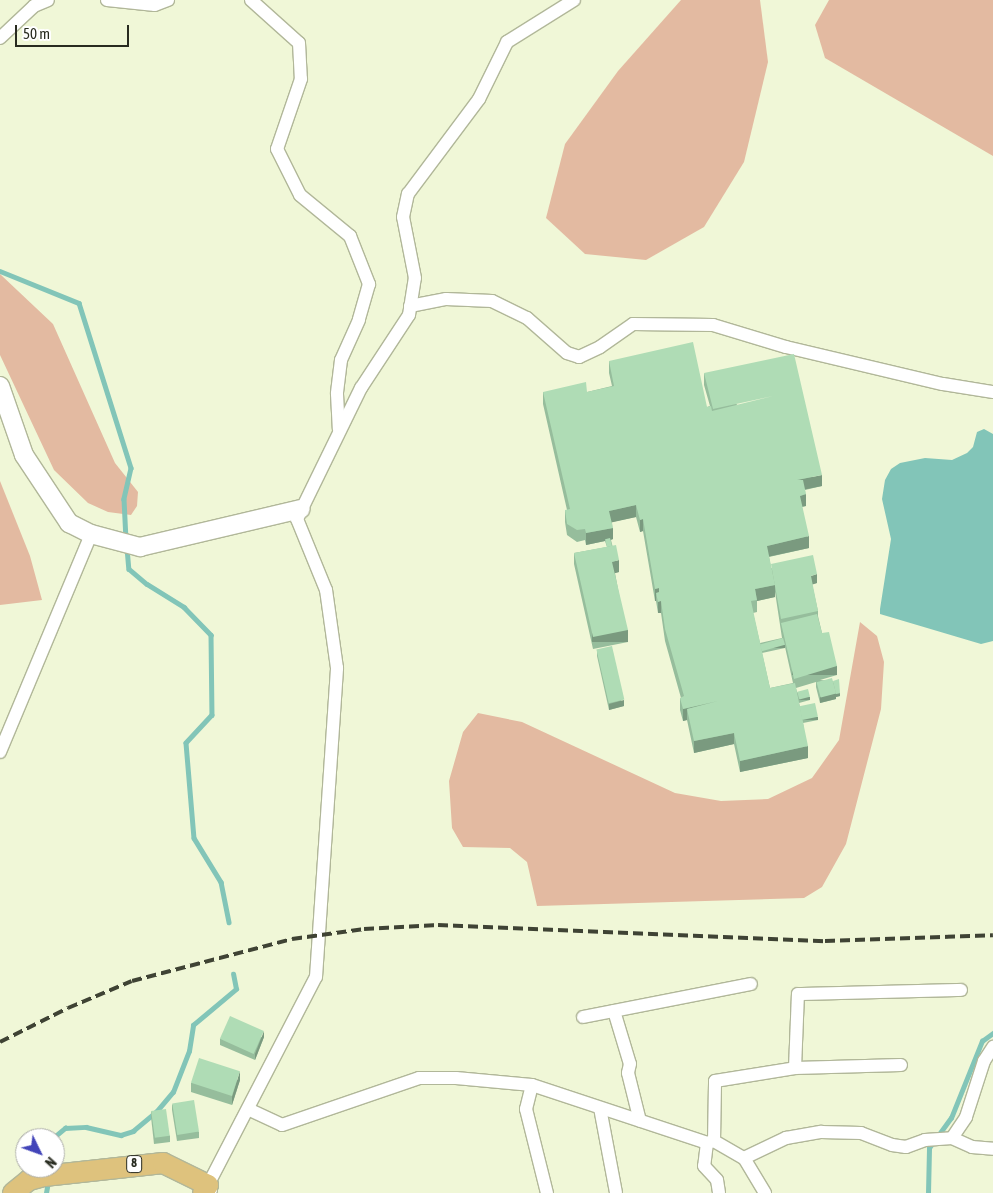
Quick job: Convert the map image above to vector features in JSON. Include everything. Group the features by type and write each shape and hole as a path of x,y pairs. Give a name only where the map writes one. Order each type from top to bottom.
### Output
{"main road":[{"name":"8","path":"14,1193 29,1180 50,1175 163,1163 208,1190"}],"street":[{"path":"0,38 34,6 48,0"},
{"path":"107,0 154,5 168,0"},
{"path":"251,0 299,44 301,79 277,149 300,195 350,236 369,284 359,320 341,360 337,394 339,430"},
{"path":"208,1190 316,977 322,915 337,668 326,590 297,519 360,388 409,315 415,278 403,217 408,194 479,99 507,42 574,0"},
{"path":"410,306 446,299 492,301 527,318 567,354 579,357 600,347 633,324 714,325 786,347 943,384 993,392"},
{"path":"0,386 24,455 69,523 91,534 140,547 301,509"},
{"path":"0,752 91,534"},
{"path":"583,1016 751,984"},
{"path":"795,1068 798,994 961,990"},
{"path":"614,1010 630,1064 628,1073 640,1121"},
{"path":"949,1138 966,1116 984,1061 993,1047"},
{"path":"719,1193 717,1180 704,1166 710,1142 715,1081 795,1068 901,1065"},
{"path":"250,1110 282,1125 419,1078 532,1086 710,1142 744,1158 766,1193"},
{"path":"532,1086 526,1109 547,1193"},
{"path":"600,1108 616,1193"},
{"path":"744,1158 779,1141 822,1132 861,1133 892,1145 906,1147 925,1140 949,1138 972,1147 993,1149"}],"shaded area":[{"path":"681,0 760,0 768,62 744,162 704,227 646,260 585,254 546,218 565,144 618,71"},
{"path":"829,0 993,0 993,156 825,58 815,25"},
{"path":"0,274 53,324 115,463 138,492 137,506 131,515 108,512 88,503 54,470 0,355"},
{"path":"0,481 30,556 42,600 0,605"},
{"path":"860,622 877,636 884,662 881,709 846,844 822,887 804,898 537,906 527,862 510,848 463,847 452,828 449,781 463,732 478,713 522,722 675,793 721,801 768,799 812,778 839,740"}],"water":[{"path":"984,429 993,434 993,641 981,644 880,614 880,609 891,539 882,499 885,480 891,469 900,463 925,458 952,460 967,453 973,447 977,432"}],"building":[{"path":"693,342 707,407 711,406 712,411 773,396 713,409 704,373 794,354 822,475 797,480 803,480 806,494 800,496 809,536 767,546 775,585 755,589 757,600 751,601 770,688 795,683 808,746 740,761 734,733 694,741 687,709 718,701 683,709 680,698 684,696 665,629 661,601 658,602 656,593 659,592 659,588 655,589 643,519 640,520 636,505 609,511 613,528 586,533 585,529 577,530 567,524 565,510 570,509 543,392 586,382 587,392 614,386 609,361"},
{"path":"610,538 612,546 607,547 605,539"},
{"path":"616,545 619,560 612,562 628,630 593,637 574,553"},
{"path":"813,555 817,574 811,576 818,611 781,619 771,564"},
{"path":"817,614 822,633 829,632 837,666 794,679 781,623"},
{"path":"783,638 785,645 762,651 760,645"},
{"path":"612,646 624,700 609,703 596,650"},
{"path":"832,678 836,693 821,698 817,682"},
{"path":"839,679 840,693 836,694 833,681"},
{"path":"808,689 810,697 799,699 797,692"},
{"path":"815,703 818,717 802,720 799,706"},
{"path":"230,1016 264,1031 254,1054 220,1039"},
{"path":"199,1058 240,1071 232,1096 191,1083"},
{"path":"194,1100 199,1132 177,1135 172,1103"},
{"path":"166,1109 170,1136 155,1138 151,1111"}],"waterway":[{"path":"0,271 79,303 131,468 124,499 126,540"},
{"path":"127,548 129,569 147,584 184,607 211,635 212,715 186,743 194,838 221,882 229,922"},
{"path":"65,1128 86,1127 121,1135 133,1131 156,1112 173,1092 189,1051 193,1025 236,989 233,974"},
{"path":"928,1193 929,1148 951,1118 982,1041 993,1033"},
{"path":"46,1193 48,1182"}],"railway":[{"path":"0,1042 68,1008 132,981 292,939 364,929 438,925 825,941 993,935"}]}
